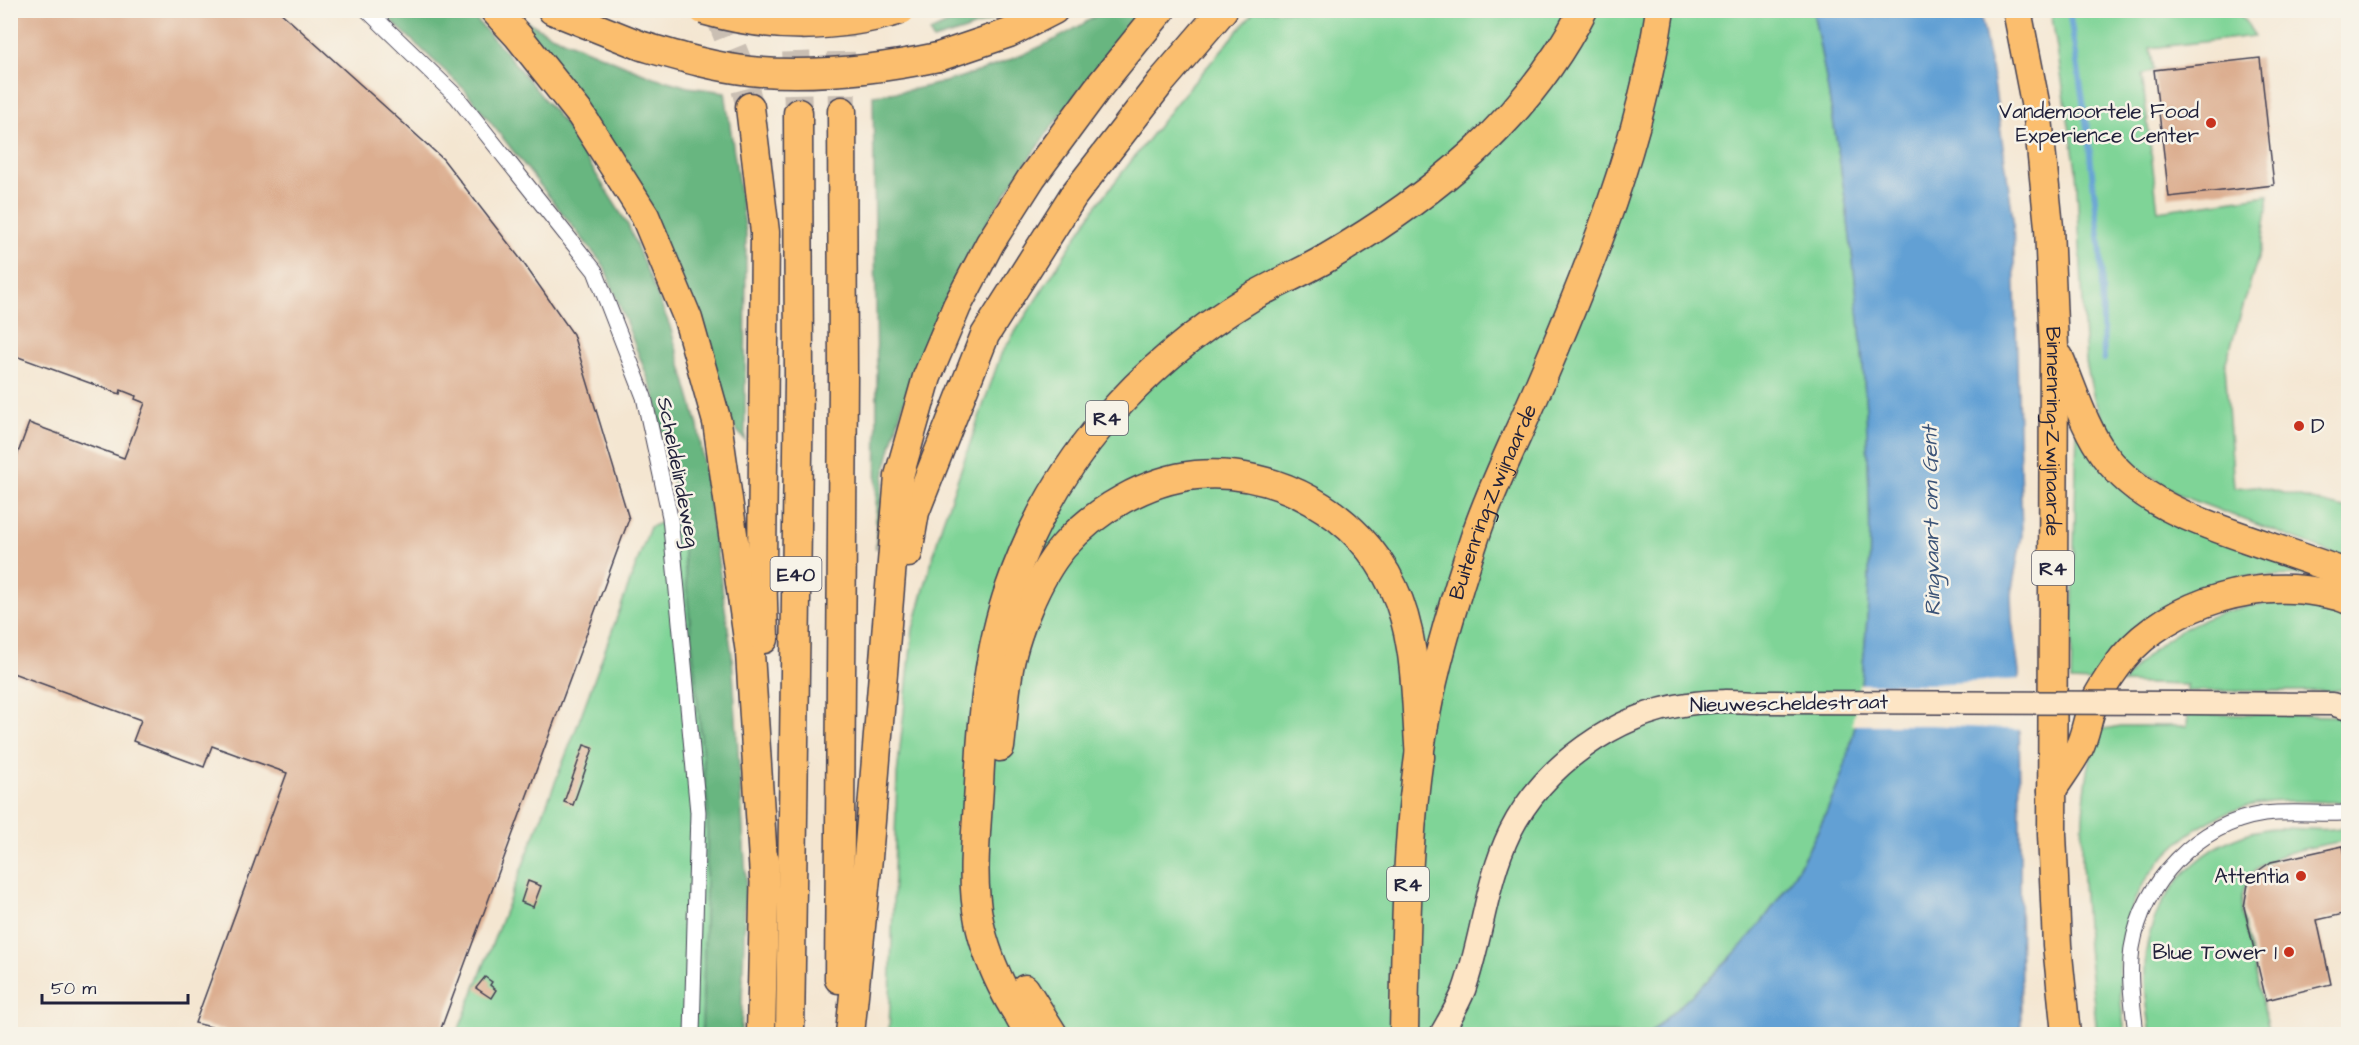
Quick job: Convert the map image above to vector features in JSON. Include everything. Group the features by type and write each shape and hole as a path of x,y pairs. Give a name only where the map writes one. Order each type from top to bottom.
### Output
{"highway":[{"path":"494,10 518,36 581,115 645,216 688,320 717,422 750,652 764,877"},
{"path":"552,10 642,46 695,61 749,71 808,74 868,70 938,57 1009,33 1054,10"},
{"path":"703,10 741,21 787,25 833,24 879,17 901,10"},
{"path":"850,1035 884,682 899,476 931,367 962,295 990,243 1032,177 1071,123 1161,10"},
{"path":"884,682 915,512 985,335 1073,196 1161,82 1222,10"},
{"name":"R4","path":"1027,1035 986,950 978,919 975,870 980,751 985,701 996,640 1010,587 1030,539 1056,488 1085,445 1124,396 1164,358 1252,297 1322,261 1376,228 1433,188 1476,151 1515,111 1549,67 1583,10"},
{"name":"Buitenring-Zwijnaarde","path":"1404,1023 1409,850 1429,699 1477,530 1563,329 1611,206 1638,120 1660,10"},
{"name":"Binnenring-Zwijnaarde","path":"2017,10 2038,118 2046,186 2054,347 2052,790 2057,945 2066,1035"},
{"path":"750,107 765,232 762,556 766,713 761,1035"},
{"name":"E40","path":"838,1035 843,377 842,111"},
{"name":"E40","path":"790,1035 799,381 798,113"},
{"name":"R4","path":"2054,347 2094,439 2106,457 2130,483 2155,501 2193,520 2346,590"},
{"name":"R4","path":"1053,1035 1034,1007 1011,961 1000,928 995,898 994,858 999,752 1008,673 1022,627 1046,573 1063,547 1090,521 1125,498 1159,483 1196,475 1235,476 1272,484 1305,496 1339,518 1370,550 1393,586 1403,613 1411,647 1420,757"},
{"name":"R4","path":"2052,790 2079,747 2094,704 2116,668 2138,644 2153,632 2182,613 2235,593 2275,588 2346,590"}],"main road":[{"name":"Nieuwescheldestraat","path":"1442,1035 1463,991 1494,879 1510,832 1543,783 1581,748 1626,721 1689,703 2343,704"}],"street":[{"name":"Scheldelindeweg","path":"367,10 457,97 595,271 644,397 670,517 698,812 692,1035"},
{"path":"2136,1035 2130,989 2132,949 2141,915 2175,860 2203,838 2232,823 2265,814 2349,811"}],"green space":[{"path":"978,10 1015,11 933,40 930,32"},
{"path":"381,11 468,11 503,49 566,126 628,225 670,326 698,426 732,655 746,877 741,1034 702,1034 708,812 680,515 654,394 604,266 465,90"},
{"path":"1103,11 1142,11 1021,171 985,226 954,282 926,342 903,405 885,472 876,549 877,376 873,95 962,77 1052,41"},
{"path":"1255,11 1813,11 1832,110 1847,209 1863,360 1869,488 1869,593 1858,710 1848,754 1833,797 1790,881 1749,938 1649,1034 889,1034 897,775 913,629 942,524 1001,354 1094,209 1177,102"},
{"path":"2051,11 2238,11 2255,36 2150,48 2154,70 2142,75 2158,211 2269,195 2262,245 2225,365 2234,488 2256,486 2348,509 2348,559 2182,496 2141,470 2108,430 2094,399 2086,362 2076,169"},
{"path":"512,13 551,35 653,77 688,87 725,92 746,233 745,440 728,420 699,316"},
{"path":"2077,427 2098,463 2319,575 2246,576 2203,588 2175,600 2133,629 2102,663 2095,682 2071,681"},
{"path":"680,515 708,812 702,1034 457,1034 576,729 650,527"},
{"path":"2279,602 2318,606 2348,615 2348,689 2187,691 2187,685 2123,683 2154,649 2192,625 2234,609"},
{"path":"2188,714 2348,716 2348,798 2340,802 2271,802 2236,810 2188,835 2168,853 2151,873 2137,896 2127,921 2119,970 2125,1034 2097,1034 2085,920 2082,842 2089,766 2098,730 2121,726 2187,726"},
{"path":"2348,826 2348,840 2293,852 2261,866 2249,878 2243,894 2242,915 2270,1034 2151,1034 2145,983 2146,952 2151,930 2160,908 2186,871 2223,844 2244,835 2276,828 2329,829"}],"water":[{"name":"Ringvaart om Gent","path":"1813,11 1980,11 1994,83 2013,218 2022,535 2011,594 2012,622 2019,672 2021,1034 1649,1034 1733,955 1778,901 1824,819 1848,754 1858,710 1869,593 1869,488 1863,360 1847,209 1832,110"}],"pier":[{"path":"2022,679 2022,730 1930,725 1852,725 1859,684 1930,684"}],"building":[{"path":"10,10 278,10 443,159 522,261 573,334 629,519 439,1034 239,1034 195,1023 287,773 212,746 204,767 133,741 141,720 10,672 10,475 29,423 124,458 145,403 135,399 136,396 121,390 120,394 10,354"},
{"path":"2260,58 2274,185 2169,197 2154,70"},
{"path":"584,745 593,748 573,805 564,802"},
{"name":"Blue Tower 1","path":"2343,846 2348,869 2348,913 2317,920 2331,984 2266,1000 2244,907 2248,884 2258,871 2271,862"},
{"path":"528,881 541,886 533,907 521,902"},
{"path":"485,977 492,982 490,985 496,990 491,998 476,988"}],"waterway":[{"path":"2069,10 2087,127 2101,254 2104,359"}],"tunnel":[{"path":"717,10 738,62 750,107"},
{"path":"795,10 798,113"},
{"path":"840,10 842,111"}],"place":[{"name":"Vandemoortele Food Experience Center","path":"2211,123"},
{"name":"D","path":"2299,426"},
{"name":"Attentia","path":"2301,876"},
{"name":"Blue Tower 1","path":"2289,952"}]}
